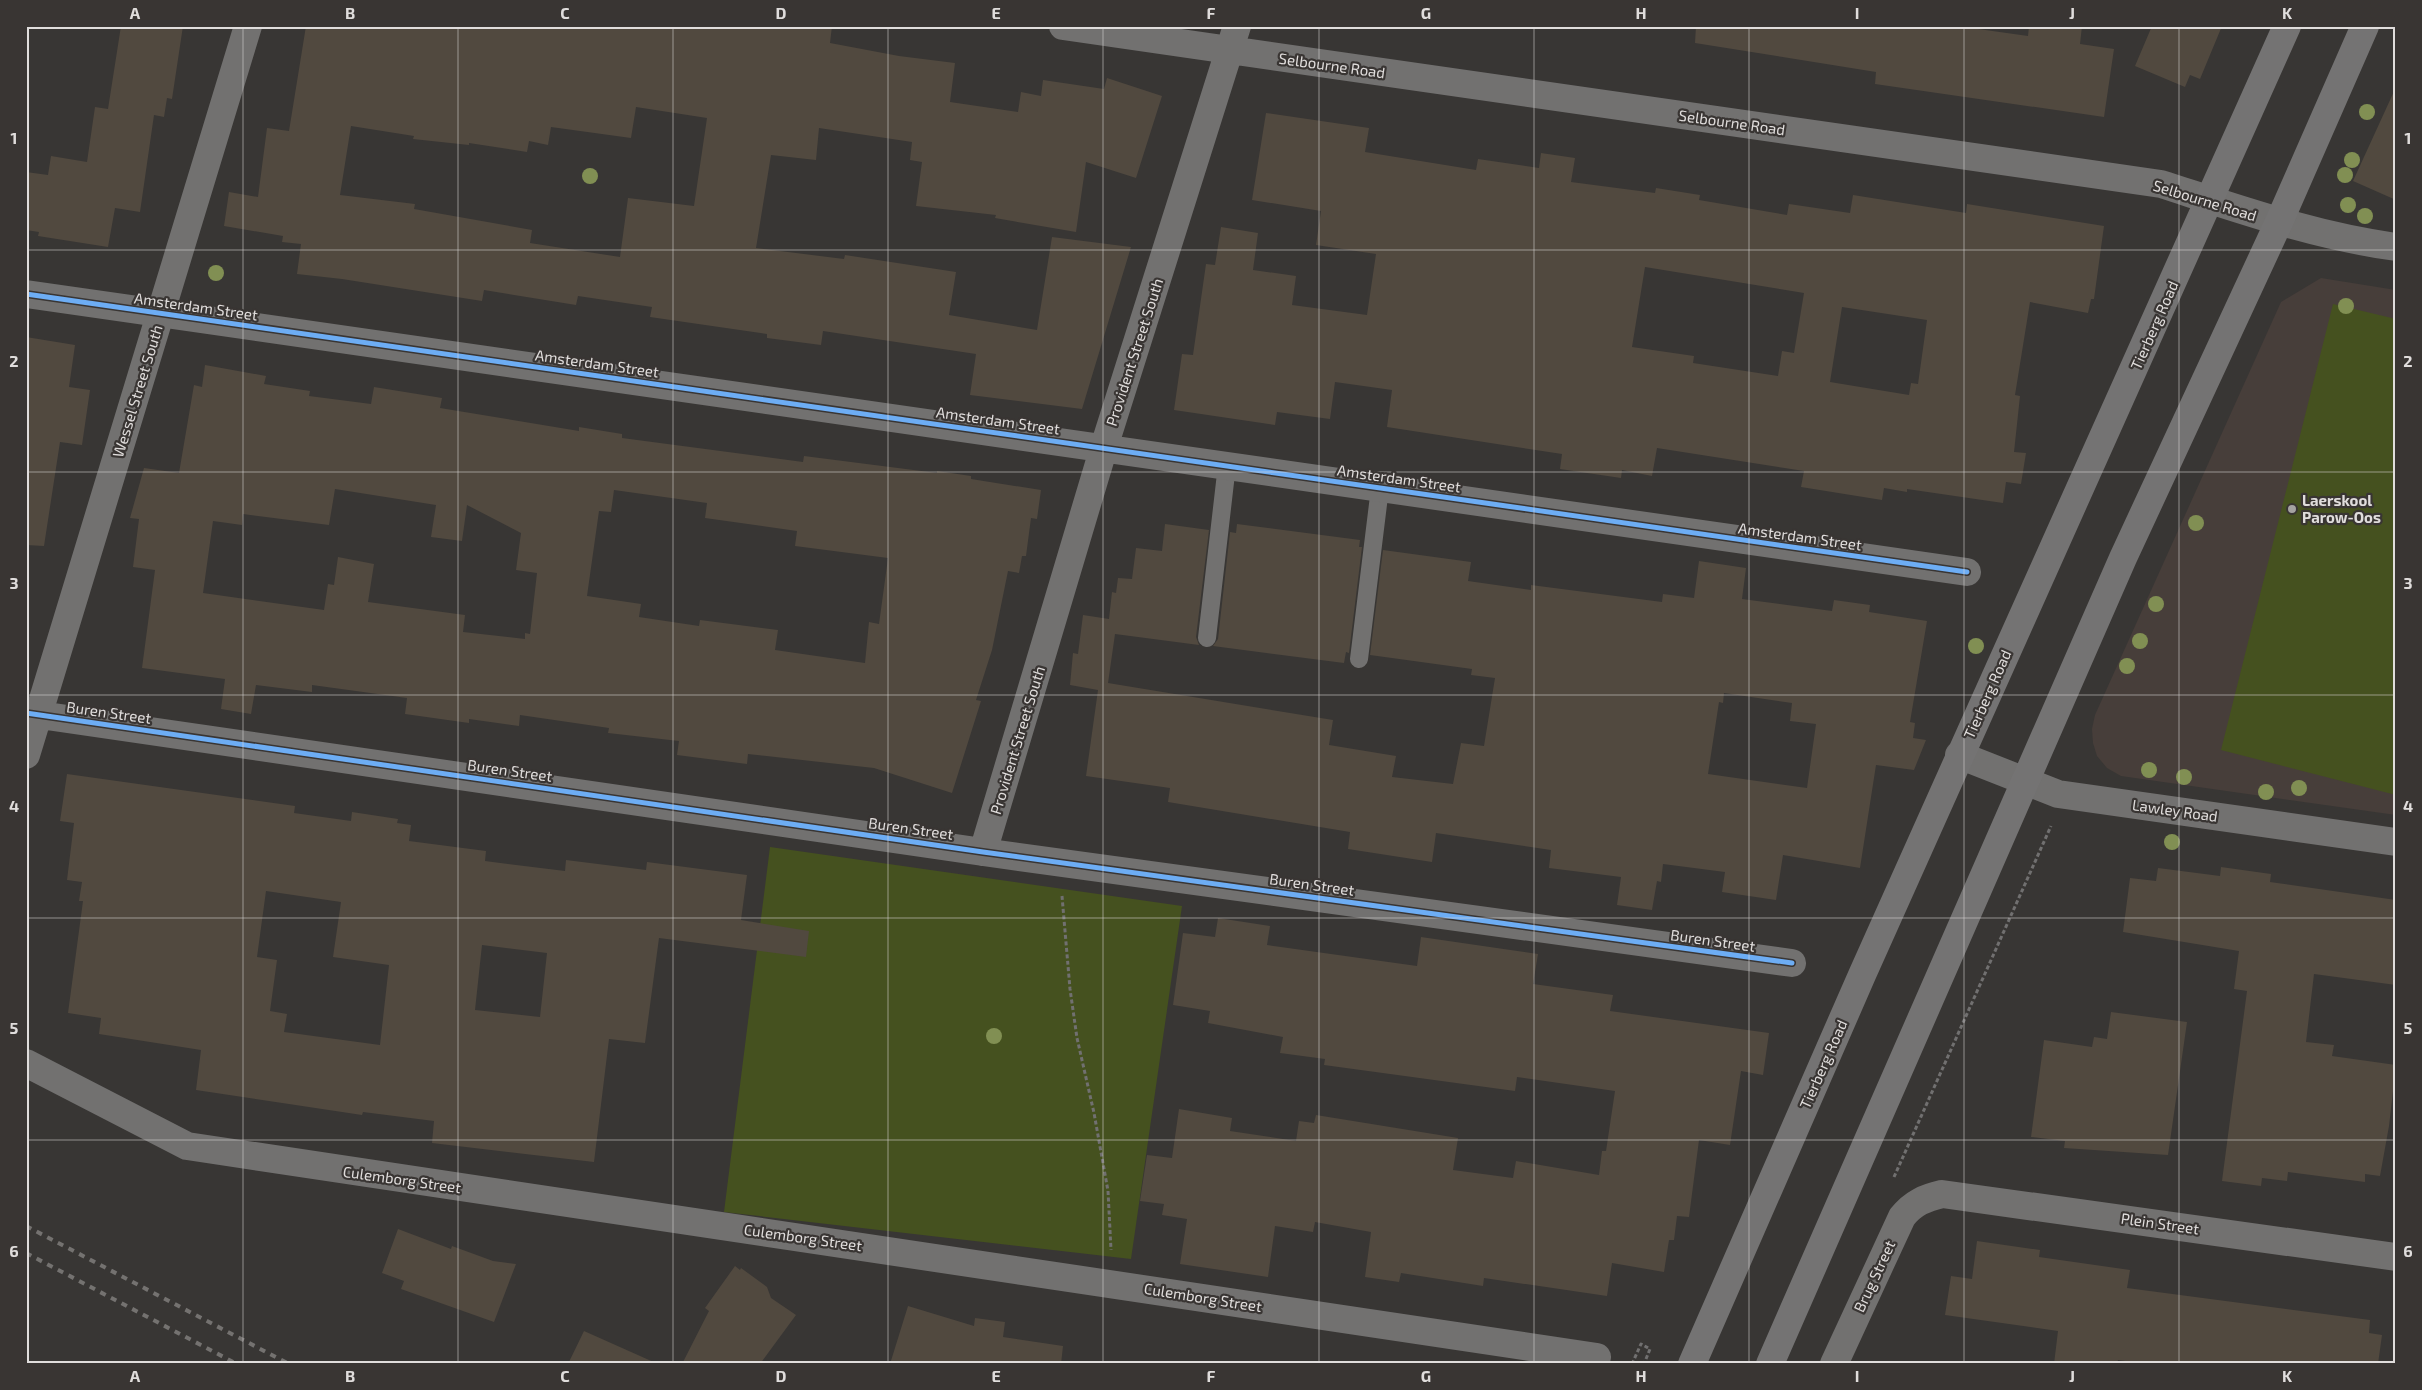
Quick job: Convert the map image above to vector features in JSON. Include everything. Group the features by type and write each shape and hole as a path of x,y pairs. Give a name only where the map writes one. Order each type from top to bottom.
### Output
{"main road":[{"name":"Tierberg Road","path":"1692,1364 1862,975 2287,26"},
{"path":"1770,1364 2123,558 2279,222 2364,26"}],"street":[{"name":"Wessel Street South","path":"26,755 32,714 161,314 248,26"},
{"name":"Selbourne Road","path":"1063,26 1234,38 2151,183 2279,222 2350,240 2396,247"},
{"name":"Provident Street South","path":"983,852 1104,448 1234,38"},
{"name":"Amsterdam Street","path":"26,294 1967,572"},
{"name":"Buren Street","path":"32,714 983,852 1792,963"},
{"name":"Lawley Road","path":"1960,756 2058,794 2396,842"},
{"name":"Culemborg Street","path":"26,1063 187,1146 1597,1357"},
{"name":"Plein Street","path":"1925,1198 1942,1194 1961,1195 2396,1257"},
{"name":"Brug Street","path":"1834,1364 1902,1217 1910,1206 1925,1198"}],"lane":[{"path":"1208,638 1226,465"},
{"path":"1359,659 1380,488"}],"path":[{"path":"1890,1184 2052,824"},
{"path":"1063,889 1062,897 1070,989 1076,1038 1094,1113 1108,1191 1112,1237 1110,1258"},
{"path":"1632,1364 1641,1344 1650,1349 1644,1364"}],"shaded area":[{"name":"Laerskool Parow-Oos","path":"2321,278 2396,290 2396,815 2121,776 2107,768 2097,756 2093,743 2092,729 2095,715 2281,302"}],"green space":[{"path":"2333,304 2396,319 2396,795 2221,750"},
{"path":"770,847 1182,906 1131,1259 724,1212"}],"building":[{"path":"121,26 183,26 172,99 167,98 164,117 154,115 140,212 115,208 108,247 38,236 39,232 26,230 26,172 48,175 51,156 87,162 95,107 108,109"},
{"path":"306,26 832,26 830,43 899,56 955,63 950,102 1018,112 1021,92 1041,96 1043,80 1104,89 1107,78 1162,96 1136,178 1086,162 1076,232 995,218 996,215 916,206 922,162 910,160 912,142 819,128 816,160 771,155 756,248 844,259 845,255 956,272 949,315 1037,330 1052,237 1131,247 1082,409 970,395 976,354 823,331 821,345 767,338 767,334 650,317 652,307 578,296 576,305 484,290 482,301 342,279 297,274 301,244 282,242 283,236 224,226 229,192 258,197 267,128 289,131","holes":["636,107 707,118 694,206 628,198 620,257 530,243 532,230 414,209 415,204 340,195 351,126 414,136 413,139 469,145 469,143 527,152 529,141 548,145 551,127 631,138"]},
{"path":"1696,26 1957,26 2028,36 2029,26 2082,26 2080,44 2114,49 2104,117 1875,84 1876,72 1695,43"},
{"path":"2152,26 2222,26 2200,79 2190,75 2185,87 2135,66"},
{"path":"2396,87 2396,200 2353,181"},
{"path":"1266,113 1369,128 1365,152 1476,170 1478,159 1539,168 1541,153 1575,158 1571,182 1655,193 1656,188 1700,195 1699,200 1787,215 1789,204 1850,213 1853,195 1966,213 1967,204 2104,226 2094,299 2091,299 2088,313 2030,302 2015,395 2020,396 2014,452 2026,453 2021,484 2006,482 2003,503 1907,489 1907,492 1884,488 1882,500 1801,487 1804,471 1657,448 1652,476 1622,470 1621,478 1560,469 1562,454 1387,427 1392,390 1335,382 1330,419 1277,412 1275,425 1174,410 1182,354 1193,355 1206,264 1215,265 1221,227 1258,233 1253,270 1296,276 1292,305 1367,315 1376,254 1316,245 1321,211 1252,200","holes":["1645,267 1804,293 1794,353 1782,351 1778,376 1693,363 1694,356 1632,347","1842,307 1927,320 1918,384 1911,383 1909,395 1830,382"]},
{"path":"26,337 75,345 69,387 90,390 82,445 60,442 44,546 26,545"},
{"path":"205,365 266,376 264,384 310,391 309,396 371,404 374,387 442,398 440,408 579,431 579,427 622,434 622,438 803,462 804,456 937,473 937,471 971,476 971,479 1041,490 1037,519 1031,518 1026,556 1022,556 1019,573 1008,571 992,650 976,700 981,701 952,793 874,768 748,754 747,764 677,755 679,741 608,733 609,728 520,715 519,726 469,719 469,723 405,714 407,698 312,685 312,692 256,685 251,714 221,709 225,679 142,668 155,570 133,567 139,519 130,518 144,468 179,473 194,385 202,387","holes":["335,489 436,505 431,537 462,541 467,505 521,533 516,570 537,573 530,634 525,633 525,639 463,632 465,615 368,602 374,564 338,557 334,585 328,584 324,610 203,593 213,521 242,525 243,514 329,525","614,490 707,503 705,518 797,531 795,546 888,558 879,624 869,622 865,663 775,650 778,630 700,620 699,626 639,617 641,604 587,596 599,511 611,512"]},
{"path":"1165,524 1209,530 1196,637 1199,645 1115,634 1108,683 1333,720 1329,745 1396,756 1392,777 1453,784 1461,743 1484,746 1495,678 1471,675 1472,669 1370,655 1383,550 1471,562 1468,581 1531,590 1531,585 1662,602 1663,594 1694,598 1699,561 1746,568 1742,599 1832,611 1834,600 1870,605 1869,612 1927,621 1910,722 1915,723 1913,738 1926,740 1914,770 1876,765 1860,868 1783,855 1776,900 1722,892 1725,872 1663,864 1661,882 1657,881 1652,910 1617,905 1621,877 1549,868 1551,850 1436,833 1432,862 1348,849 1350,832 1168,802 1170,788 1086,776 1098,690 1070,685 1073,653 1078,654 1083,615 1109,619 1112,592 1116,593 1118,578 1132,579 1136,548 1162,551","holes":["1724,693 1792,703 1790,721 1816,724 1807,788 1708,774 1719,702 1723,703"]},
{"path":"1237,524 1360,540 1359,547 1362,547 1349,653 1346,652 1344,663 1213,646 1218,639 1230,532 1236,533"},
{"path":"67,774 295,806 294,813 351,821 352,812 398,819 397,823 411,825 409,841 486,851 485,861 565,871 566,860 646,870 647,862 747,875 741,920 809,931 806,957 659,938 645,1043 609,1039 594,1162 432,1143 434,1121 363,1112 362,1115 196,1090 201,1050 99,1034 101,1018 68,1013 83,901 79,901 82,882 67,880 74,823 60,821","holes":["266,891 341,902 333,957 389,965 380,1045 284,1032 287,1014 270,1011 277,960 257,957","482,945 547,953 540,1017 475,1010"]},
{"path":"2221,867 2271,874 2270,882 2396,900 2396,985 2314,974 2306,1042 2334,1045 2332,1056 2396,1065 2389,1126 2380,1176 2365,1174 2365,1182 2288,1172 2287,1181 2262,1178 2261,1186 2222,1181 2247,991 2234,989 2239,951 2123,932 2130,878 2156,881 2158,868 2220,876"},
{"path":"1218,918 1270,926 1267,945 1417,966 1421,937 1538,954 1533,984 1613,995 1610,1011 1769,1033 1763,1075 1741,1071 1730,1145 1699,1140 1689,1217 1677,1216 1674,1240 1669,1240 1664,1272 1612,1263 1607,1296 1484,1278 1483,1286 1401,1273 1399,1282 1365,1277 1371,1232 1315,1222 1313,1232 1275,1226 1268,1277 1180,1264 1187,1219 1162,1215 1164,1204 1140,1201 1147,1155 1172,1158 1179,1109 1232,1118 1230,1131 1296,1141 1299,1121 1314,1123 1316,1115 1458,1138 1453,1170 1513,1178 1516,1161 1599,1175 1602,1151 1606,1151 1615,1091 1517,1077 1515,1091 1324,1065 1325,1059 1280,1053 1283,1037 1208,1023 1210,1011 1173,1005 1183,933 1215,937"},
{"path":"2111,1012 2187,1022 2168,1155 2064,1148 2065,1141 2031,1137 2044,1040 2092,1047 2094,1037 2107,1039"},
{"path":"398,1229 451,1249 452,1246 493,1261 516,1264 494,1322 401,1289 404,1281 382,1273"},
{"path":"1977,1241 2040,1250 2039,1257 2130,1270 2127,1288 2370,1320 2369,1333 2382,1335 2378,1364 2146,1364 2118,1360 2117,1364 2054,1364 2058,1331 1945,1315 1951,1276 1972,1279"},
{"path":"735,1266 740,1270 741,1268 767,1287 771,1298 796,1315 760,1364 682,1364 709,1311 705,1308"},
{"path":"908,1306 974,1326 975,1318 1005,1322 1003,1337 1063,1346 1061,1364 890,1364"},
{"path":"584,1331 658,1364 568,1364"}],"railway":[{"path":"26,1226 289,1364"},
{"path":"26,1253 237,1364"}],"cycle path":[{"path":"26,294 1967,572"},
{"path":"26,713 983,852 1792,963"}],"place":[{"name":"Laerskool Parow-Oos","path":"2292,509"}]}
